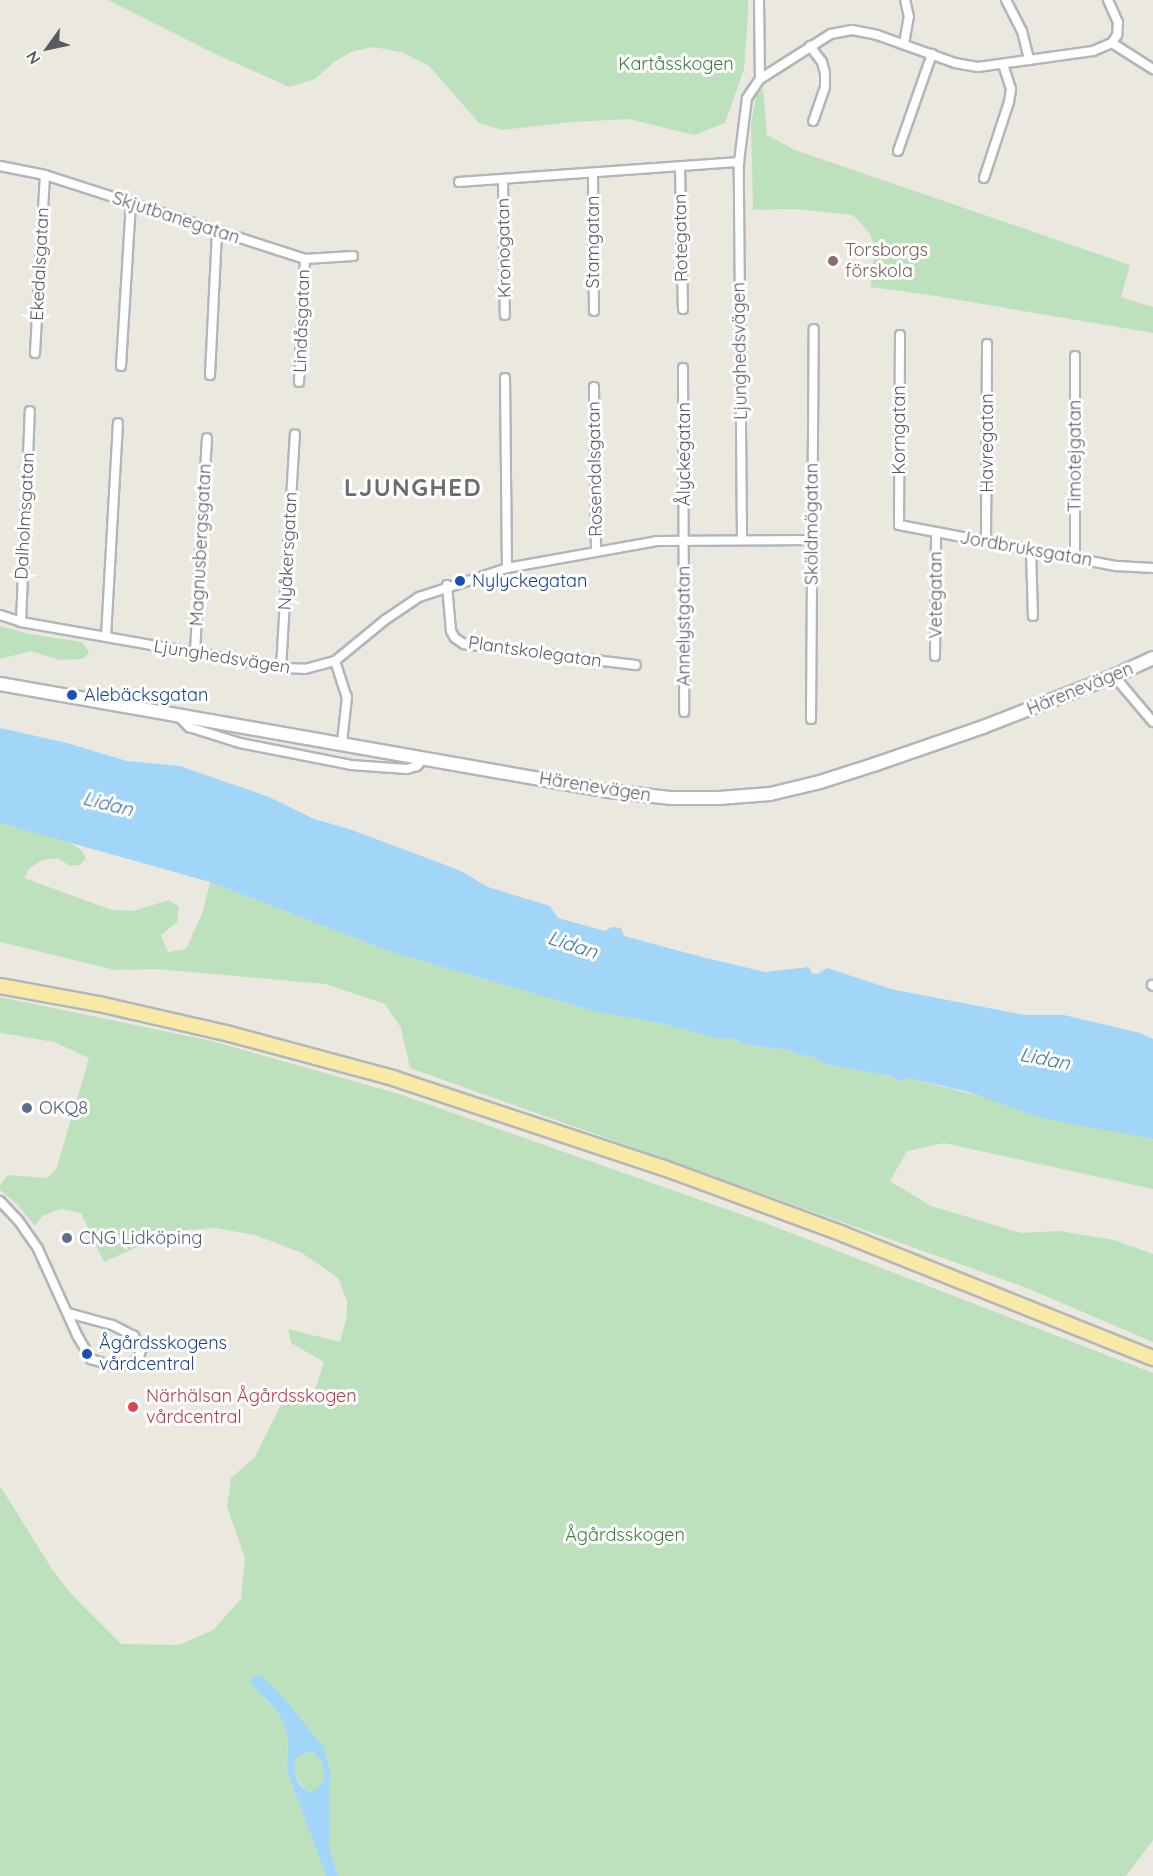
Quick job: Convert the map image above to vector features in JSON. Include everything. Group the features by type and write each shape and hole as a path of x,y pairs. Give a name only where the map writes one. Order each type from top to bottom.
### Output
{"main road":[{"path":"1,985 219,1032 393,1078 664,1168 843,1234 1153,1358"}],"street":[{"path":"759,0 760,79"},
{"path":"904,44 909,17 905,0"},
{"path":"1005,0 1022,31 1029,60"},
{"path":"760,79 831,34 852,30 904,44 968,66 987,68 1100,49 1112,43 1117,35 1118,22 1108,0"},
{"path":"1112,43 1153,69"},
{"path":"810,46 822,62 825,73 825,87 813,121"},
{"path":"898,151 932,54"},
{"path":"984,178 1009,102 1011,89 1004,65"},
{"name":"Ljunghedsvägen","path":"742,540 739,162 747,98 760,79"},
{"path":"459,182 739,162"},
{"name":"Skjutbanegatan","path":"0,166 45,175 305,259 353,256"},
{"name":"Rotegatan","path":"680,167 683,309"},
{"name":"Stamgatan","path":"593,174 594,311"},
{"name":"Ekedalsgatan","path":"35,353 45,175"},
{"name":"Kronogatan","path":"503,180 505,315"},
{"path":"121,366 131,204"},
{"path":"210,375 217,232"},
{"name":"Lindåsgatan","path":"300,382 305,259"},
{"name":"Sköldmögatan","path":"811,719 814,329"},
{"name":"Korngatan","path":"899,525 900,335"},
{"name":"Havregatan","path":"986,542 987,344"},
{"name":"Timotejgatan","path":"1075,356 1075,557"},
{"name":"Ålyckegatan","path":"683,368 684,539"},
{"path":"505,378 507,568"},
{"name":"Rosendalsgatan","path":"594,387 596,551"},
{"name":"Dalholmsgatan","path":"21,622 30,411"},
{"path":"106,637 118,423"},
{"name":"Nyåkersgatan","path":"281,668 295,434"},
{"name":"Magnusbergsgatan","path":"195,652 207,438"},
{"name":"Jordbruksgatan","path":"899,525 936,534 1117,566 1153,568"},
{"name":"Vetegatan","path":"935,656 936,534"},
{"name":"Ljunghedsvägen","path":"0,615 21,622 281,668 315,668 336,661 419,597 447,585 507,568 596,551 684,539 812,540"},
{"name":"Annelystgatan","path":"684,539 684,712"},
{"path":"1030,550 1033,616"},
{"name":"Plantskolegatan","path":"447,585 451,631 464,644 636,665"},
{"name":"Härenevägen","path":"0,684 342,742 608,791 670,798 719,798 770,794 820,782 876,764 983,727 1114,676 1153,658"},
{"path":"336,661 348,705 342,742"},
{"path":"1114,676 1153,722"},
{"name":"Härenevägen","path":"0,677 20,686"},
{"path":"176,713 189,727 240,743 340,763 407,769 417,766 424,758"},
{"path":"0,1201 18,1220 38,1249 87,1354 95,1362 116,1367 133,1363 139,1357 141,1350 134,1336 112,1325 68,1313"}],"green space":[{"name":"Kartåsskogen","path":"108,0 748,0 748,14 744,69 725,123 694,135 628,119 502,130 479,123 429,66 401,52 373,47 351,52 334,62 315,79 289,87 211,52"},
{"path":"763,88 767,135 795,150 1130,265 1121,297 1153,307 1153,333 871,287 874,246 870,234 853,215 796,209 753,210 751,125 756,96"},
{"path":"0,626 29,634 82,642 89,652 81,659 59,660 31,651 0,659"},
{"path":"0,823 67,840 82,851 86,859 79,865 70,866 58,858 42,860 30,868 24,878 112,910 133,911 169,900 179,907 177,922 161,935 168,952 186,949 203,911 210,882 388,951 597,1012 660,1023 718,1039 733,1038 744,1044 788,1050 800,1056 809,1055 824,1064 891,1076 899,1081 908,1078 1153,1139 1153,1189 944,1143 907,1151 890,1181 931,1206 1021,1233 1059,1231 1114,1240 1153,1254 1153,1342 1027,1288 410,1068 401,1028 385,1004 326,984 156,969 115,970 0,942"},
{"name":"Ågårdsskogen","path":"0,997 212,1041 399,1094 760,1221 1153,1373 1153,1840 1126,1876 338,1876 329,1847 330,1769 324,1748 261,1696 276,1710 285,1725 288,1741 287,1771 326,1876 0,1876 0,1486 52,1569 73,1596 121,1644 179,1645 213,1630 241,1599 245,1558 227,1507 231,1478 255,1457 282,1403 312,1399 324,1362 291,1343 288,1329 340,1342 347,1316 347,1301 338,1278 302,1253 255,1235 215,1228 172,1231 104,1262 81,1213 61,1209 42,1216 35,1226 17,1204 0,1190 0,1185 7,1175 48,1178 57,1167 89,1058 54,1042 0,1033"},
{"path":"313,1752 322,1762 325,1776 320,1787 310,1792 301,1786 295,1773 295,1760 304,1753"}],"water":[{"name":"Lidan","path":"0,728 67,743 127,761 180,766 269,797 314,819 349,829 459,870 488,887 550,906 558,918 605,931 612,927 621,928 624,936 702,957 765,972 809,967 812,973 818,974 827,968 891,989 1025,1015 1064,1015 1140,1033 1153,1039 1153,1139 1041,1118 969,1092 908,1078 899,1081 891,1076 824,1064 809,1055 800,1056 788,1050 744,1044 733,1038 718,1039 660,1023 597,1012 388,951 210,882 0,823"},
{"path":"255,1675 264,1677 324,1748 330,1769 329,1847 338,1876 326,1876 287,1771 288,1741 285,1725 276,1710 250,1680","holes":["313,1752 322,1762 325,1776 320,1787 310,1792 300,1786 295,1773 295,1760 304,1753"]}],"place":[{"name":"Torsborgs förskola","path":"833,261"},
{"name":"Nylyckegatan","path":"460,581"},
{"name":"Alebäcksgatan","path":"72,695"},
{"name":"OKQ8","path":"27,1108"},
{"name":"CNG Lidköping","path":"67,1238"},
{"name":"Ågårdsskogens vårdcentral","path":"87,1354"},
{"name":"Närhälsan Ågårdsskogen vårdcentral","path":"133,1407"}],"district":[{"name":"LJUNGHED","path":"413,488"}]}
